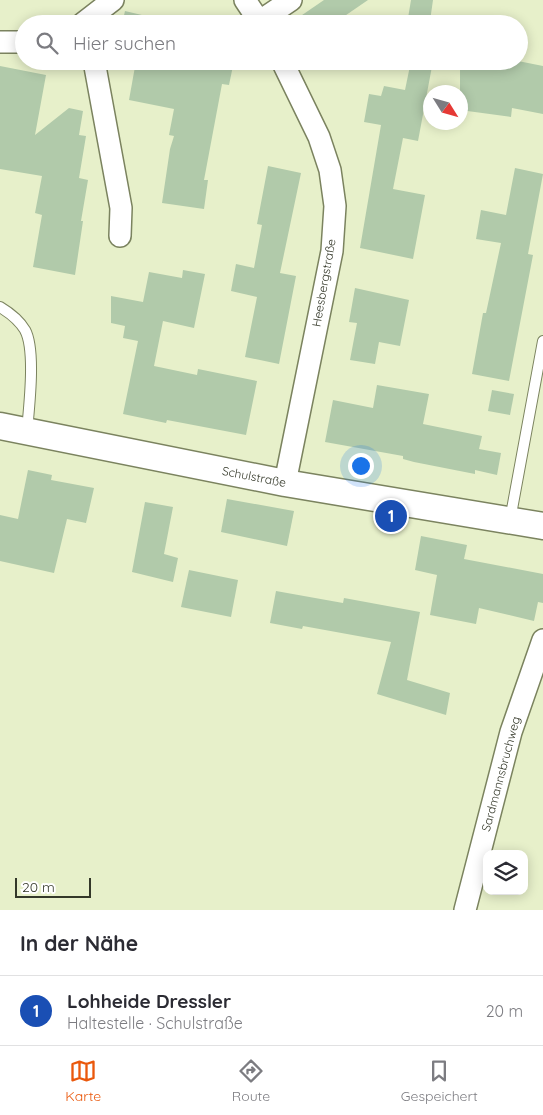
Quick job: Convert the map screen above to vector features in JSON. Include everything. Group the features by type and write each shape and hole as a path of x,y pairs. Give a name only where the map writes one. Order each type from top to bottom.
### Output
{"street":[{"path":"94,15 113,0"},
{"path":"245,0 255,15"},
{"path":"270,15 291,0"},
{"path":"0,42 15,42"},
{"path":"96,70 121,208 120,236"},
{"name":"Heesbergstraße","path":"285,483 332,251 335,206 330,170 319,137 286,70"},
{"name":"Schulstraße","path":"0,426 285,483 543,526"},
{"name":"Sardmannsbruchweg","path":"465,910 511,732 543,640"}],"lane":[{"path":"0,306 15,318 26,331 30,351 27,432"},
{"path":"510,520 543,341"}],"building":[{"path":"324,0 368,0 346,15 302,15"},
{"path":"411,0 433,0 431,15 408,15"},
{"path":"125,11 142,15 124,15"},
{"path":"528,63 543,66 543,114 512,108 511,117 468,111 468,85 460,85 460,70 528,70"},
{"path":"0,66 46,75 35,135 69,108 83,111 79,135 86,136 79,178 88,180 75,275 33,267 42,215 35,213 42,176 0,169"},
{"path":"134,70 232,70 229,85 222,84 204,180 208,180 204,209 162,203 170,149 174,136 169,135 174,109 129,100"},
{"path":"409,70 431,70 428,85 423,85 423,114 418,141 403,138 393,189 425,195 413,259 360,248 381,125 364,122 369,94 381,96 384,86 405,90"},
{"path":"268,166 301,173 280,273 296,276 279,364 245,357 257,297 231,291 236,264 254,268 262,225 257,224"},
{"path":"515,168 543,174 528,254 533,255 509,381 472,374 483,313 486,313 501,243 476,239 481,210 506,215"},
{"path":"183,270 205,274 194,328 163,321 154,366 197,375 198,369 257,381 246,435 167,420 166,423 123,414 138,341 123,338 125,326 111,323 111,296 143,302 149,272 182,278"},
{"path":"355,288 409,300 400,346 379,342 375,364 350,360 357,323 349,322"},
{"path":"377,385 429,394 423,424 482,436 479,449 501,453 497,475 475,470 475,474 414,462 403,459 403,456 325,442 333,400 373,408"},
{"path":"492,390 514,394 510,415 488,411"},
{"path":"28,470 52,475 51,480 94,488 86,523 67,519 54,573 0,561 0,515 18,519"},
{"path":"227,499 294,511 287,546 221,532"},
{"path":"145,502 173,507 164,554 178,558 173,582 132,572"},
{"path":"421,536 467,545 464,559 543,574 543,603 538,602 534,621 479,608 476,624 430,615 437,575 415,570"},
{"path":"189,570 238,580 231,617 181,607"},
{"path":"276,591 343,603 344,598 420,612 407,680 450,693 446,715 377,694 391,642 303,626 302,629 270,623"}],"place":[{"name":"Lohheide Dressler","path":"391,516"}]}
